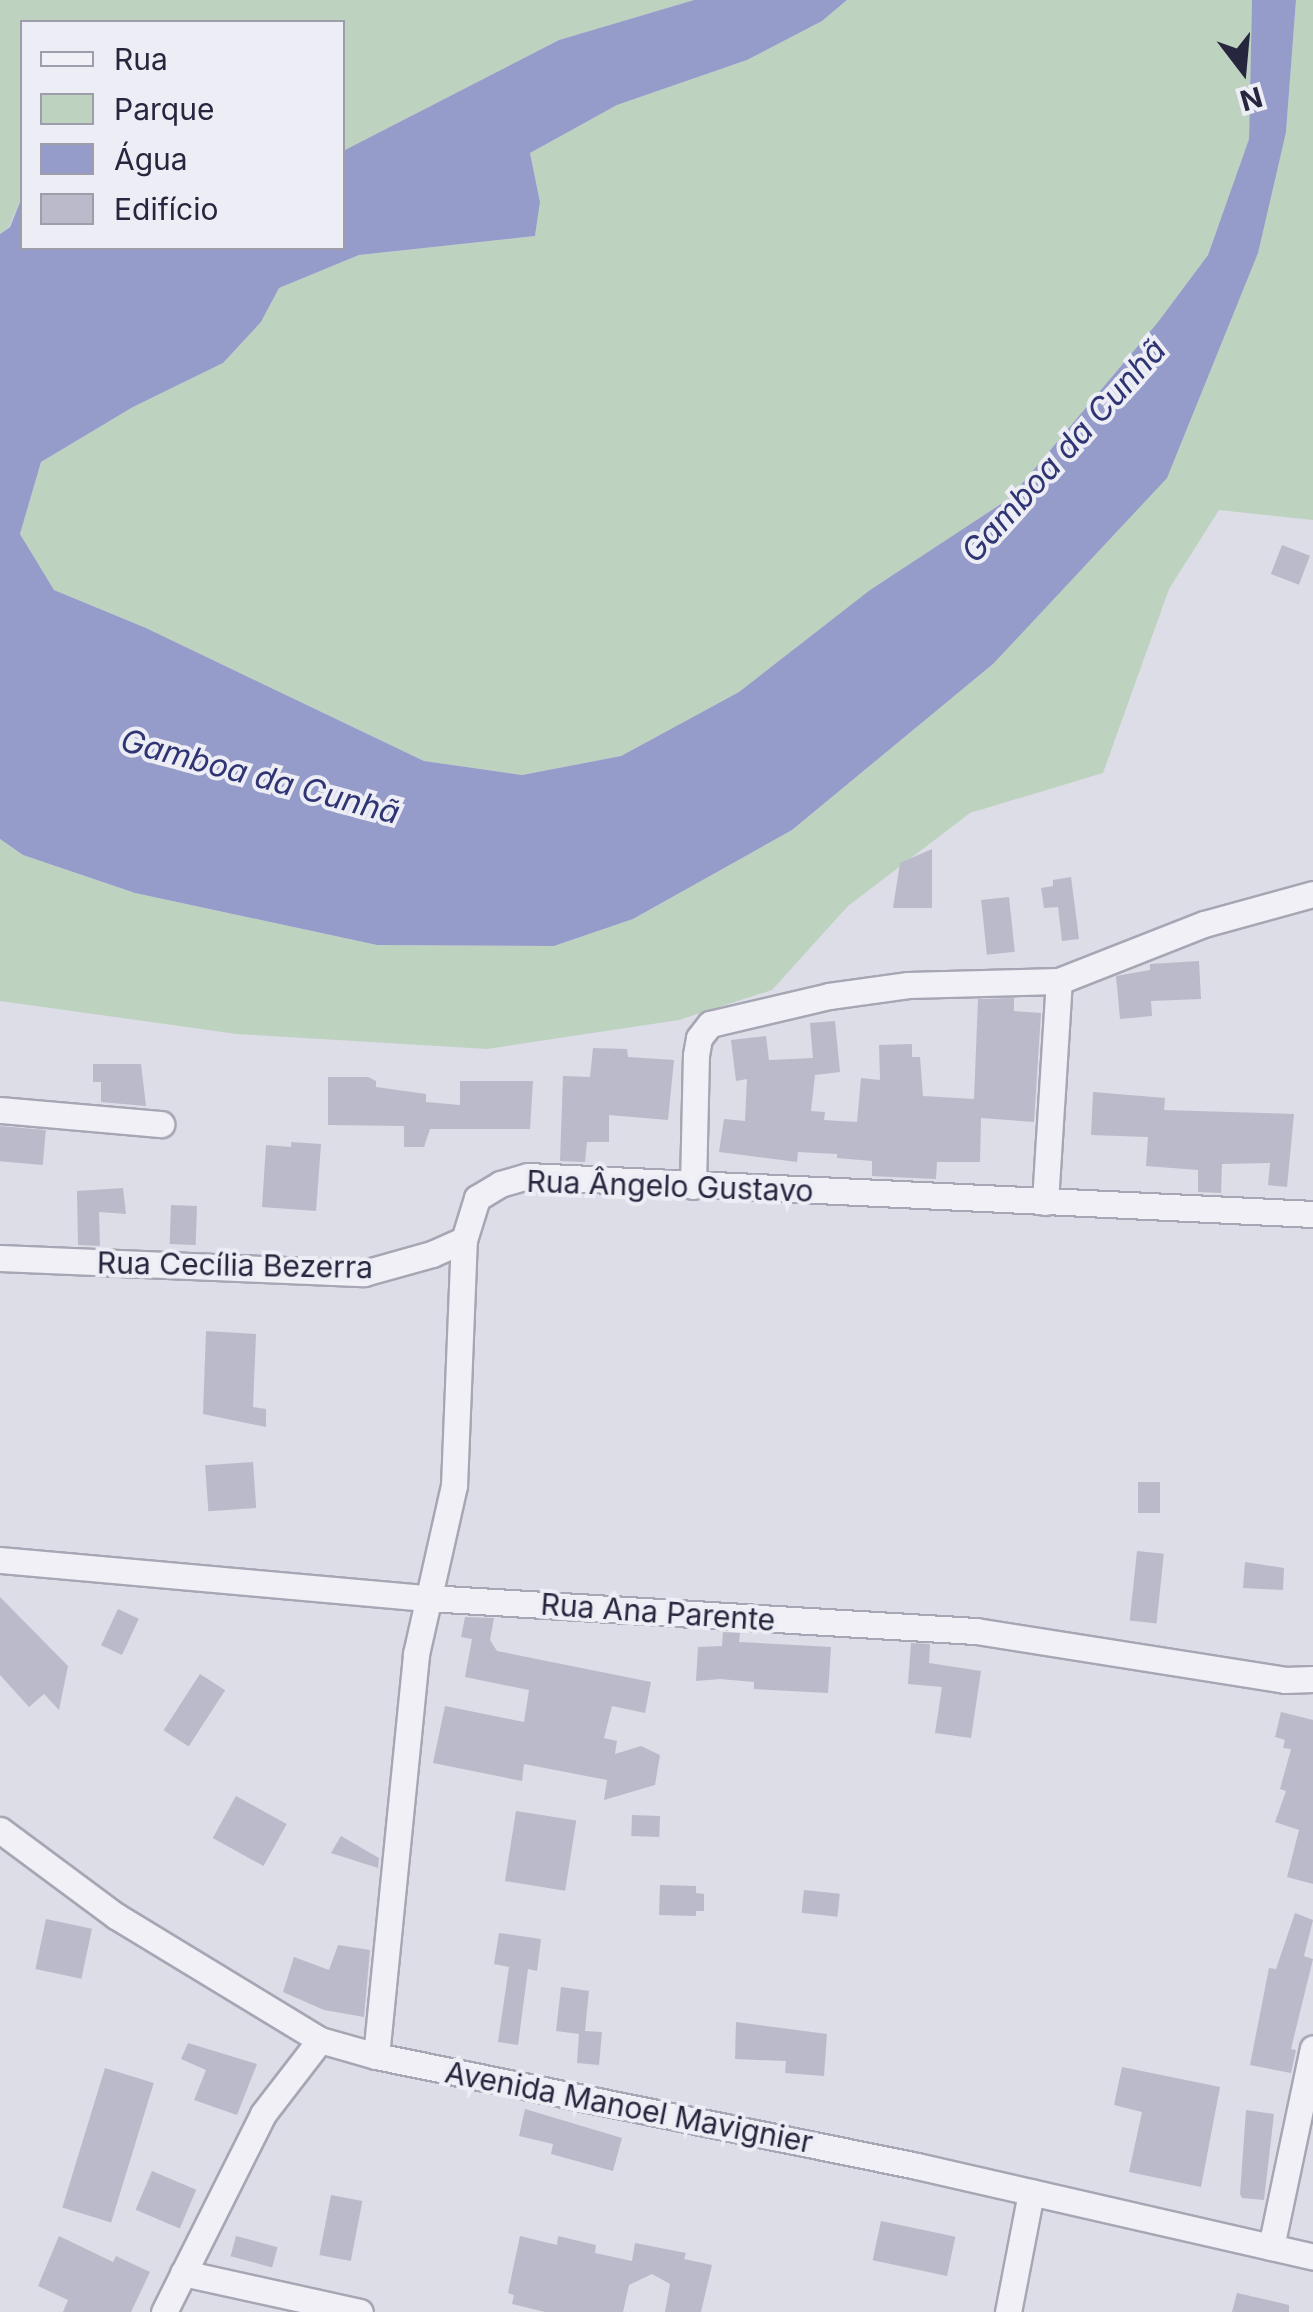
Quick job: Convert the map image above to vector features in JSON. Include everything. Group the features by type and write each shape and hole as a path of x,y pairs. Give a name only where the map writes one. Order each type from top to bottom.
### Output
{"street":[{"path":"693,1186 696,1055 699,1038 710,1024 829,996 908,985 1059,981 1204,924 1313,894"},
{"path":"1045,1202 1059,981"},
{"path":"0,1110 160,1124"},
{"name":"Rua Ângelo Gustavo","path":"376,2056 416,1654 454,1486 464,1240 478,1198 500,1184 528,1176 1313,1214"},
{"name":"Rua Cecília Bezerra","path":"0,1258 364,1273 396,1266 464,1240"},
{"name":"Rua Ana Parente","path":"0,1560 428,1598 976,1631 1285,1680 1313,1679"},
{"name":"Avenida Manoel Mavignier","path":"0,1830 116,1916 320,2040 376,2056 1030,2192 1313,2257"},
{"path":"164,2312 264,2114 320,2040"},
{"path":"1270,2247 1313,2048"},
{"path":"1008,2312 1030,2192"},
{"path":"183,2273 360,2312"}],"green space":[{"path":"0,0 694,0 559,40 345,150 345,20 20,20 20,202 9,227 0,234"},
{"path":"847,0 1252,0 1249,139 1208,255 1158,322 1010,498 870,590 739,692 621,756 522,775 424,761 146,628 54,590 20,534 41,462 133,407 223,363 261,322 279,288 359,255 535,236 540,202 530,153 617,105 747,60 822,21"},
{"path":"1296,0 1313,0 1313,520 1219,510 1169,589 1103,773 970,813 848,906 772,990 679,1020 487,1049 237,1034 0,1001 0,839 23,855 135,893 377,945 554,946 633,919 792,830 993,664 1286,132"}],"water":[{"name":"Gamboa da Cunhã","path":"694,0 847,0 822,21 747,60 617,105 530,153 540,202 535,236 359,255 279,288 261,322 223,363 133,407 41,462 20,534 54,590 146,628 424,761 522,775 621,756 739,692 870,590 1010,498 1158,322 1208,255 1249,139 1252,0 1296,0 1286,132 1258,253 1167,478 993,664 792,830 633,919 554,946 377,945 135,893 23,855 0,839 0,234 10,227 20,202 20,250 345,250 345,150 559,40"}],"building":[{"path":"1282,545 1310,556 1299,585 1271,574"},
{"path":"932,849 932,908 893,908 900,863"},
{"path":"1071,877 1079,939 1062,941 1058,907 1044,908 1041,888 1053,886 1053,880"},
{"path":"1009,897 1015,952 987,955 981,900"},
{"path":"1199,961 1201,999 1151,1001 1152,1016 1120,1019 1116,976 1150,970 1150,964"},
{"path":"1014,998 1014,1011 1041,1013 1034,1122 981,1118 980,1162 937,1162 936,1179 872,1176 872,1161 837,1158 837,1154 798,1152 797,1162 719,1152 724,1119 745,1121 747,1079 736,1081 731,1040 766,1036 769,1060 813,1058 810,1023 835,1021 840,1072 815,1075 811,1111 825,1112 824,1120 857,1122 861,1078 880,1080 879,1045 912,1044 912,1057 920,1057 923,1096 974,1099 978,999"},
{"path":"593,1048 627,1049 628,1057 674,1060 668,1120 609,1115 609,1142 587,1142 585,1162 560,1161 563,1076 590,1077"},
{"path":"93,1064 141,1064 146,1106 101,1102 101,1082 93,1082"},
{"path":"328,1077 368,1077 376,1081 376,1087 426,1094 426,1102 460,1105 460,1081 533,1081 530,1129 430,1129 424,1147 404,1147 404,1126 328,1125"},
{"path":"1093,1092 1165,1098 1164,1110 1294,1114 1287,1187 1268,1185 1270,1163 1222,1164 1221,1193 1198,1192 1198,1170 1146,1166 1148,1137 1091,1135"},
{"path":"0,1126 46,1130 43,1165 0,1161"},
{"path":"291,1142 321,1144 316,1211 262,1207 266,1145 291,1147"},
{"path":"123,1188 126,1214 99,1212 100,1246 78,1245 77,1191"},
{"path":"171,1205 197,1206 196,1245 170,1244"},
{"path":"206,1331 256,1334 253,1407 266,1409 266,1427 203,1414"},
{"path":"253,1462 256,1508 208,1511 205,1465"},
{"path":"1138,1482 1160,1482 1160,1513 1138,1513"},
{"path":"1137,1551 1164,1554 1157,1623 1130,1621"},
{"path":"1245,1562 1284,1568 1283,1590 1243,1588"},
{"path":"0,1597 68,1666 59,1710 44,1694 29,1707 0,1675"},
{"path":"118,1609 139,1619 122,1655 101,1645"},
{"path":"465,1617 494,1618 490,1640 497,1651 651,1682 645,1713 612,1706 604,1738 617,1741 615,1754 641,1746 660,1755 655,1785 604,1800 607,1780 524,1764 522,1781 433,1763 445,1706 524,1722 529,1690 465,1677 472,1639 461,1637"},
{"path":"723,1632 740,1633 739,1642 831,1647 828,1693 754,1689 754,1682 696,1681 698,1647 722,1646"},
{"path":"911,1643 930,1644 929,1663 981,1671 971,1738 935,1733 942,1687 908,1684"},
{"path":"200,1674 225,1690 189,1747 164,1730"},
{"path":"1281,1712 1313,1720 1313,1884 1287,1877 1299,1830 1275,1822 1286,1791 1280,1789 1291,1749 1283,1748 1285,1740 1275,1737"},
{"path":"236,1796 287,1824 263,1866 213,1838"},
{"path":"516,1811 576,1821 565,1891 505,1881"},
{"path":"632,1815 660,1816 659,1837 631,1836"},
{"path":"341,1836 379,1858 378,1868 331,1853"},
{"path":"660,1885 696,1886 696,1893 704,1894 704,1911 696,1911 696,1916 659,1915"},
{"path":"804,1890 840,1894 837,1917 802,1913"},
{"path":"1295,1913 1313,1920 1304,1956 1313,1959 1291,2049 1296,2050 1291,2073 1250,2065 1269,1968 1276,1969"},
{"path":"46,1919 92,1929 81,1979 35,1969"},
{"path":"499,1933 541,1939 537,1971 528,1969 518,2045 498,2042 509,1967 494,1964"},
{"path":"338,1945 370,1950 364,2017 324,2010 283,1992 294,1957 329,1970"},
{"path":"561,1987 589,1991 585,2031 602,2032 599,2065 577,2063 579,2034 556,2031"},
{"path":"736,2022 827,2034 824,2076 785,2073 786,2061 735,2059"},
{"path":"188,2043 257,2064 237,2115 194,2100 206,2070 181,2059"},
{"path":"1122,2067 1220,2087 1201,2187 1129,2172 1142,2112 1114,2105"},
{"path":"105,2068 154,2083 111,2223 62,2208"},
{"path":"525,2109 622,2138 613,2171 551,2154 553,2144 519,2136"},
{"path":"1246,2110 1274,2114 1264,2200 1242,2198 1240,2194"},
{"path":"152,2171 196,2190 180,2228 136,2210"},
{"path":"331,2195 362,2201 351,2261 319,2255"},
{"path":"881,2221 955,2237 947,2276 873,2260"},
{"path":"59,2236 113,2262 116,2256 150,2272 131,2312 63,2312 68,2300 38,2286"},
{"path":"236,2236 278,2247 272,2267 231,2256"},
{"path":"520,2236 557,2245 558,2236 596,2245 595,2253 632,2261 635,2243 686,2253 684,2259 712,2265 701,2312 665,2312 670,2284 652,2274 629,2285 623,2312 545,2312 512,2304 514,2295 508,2293"},
{"path":"1237,2293 1289,2305 1289,2312 1232,2312"}]}
